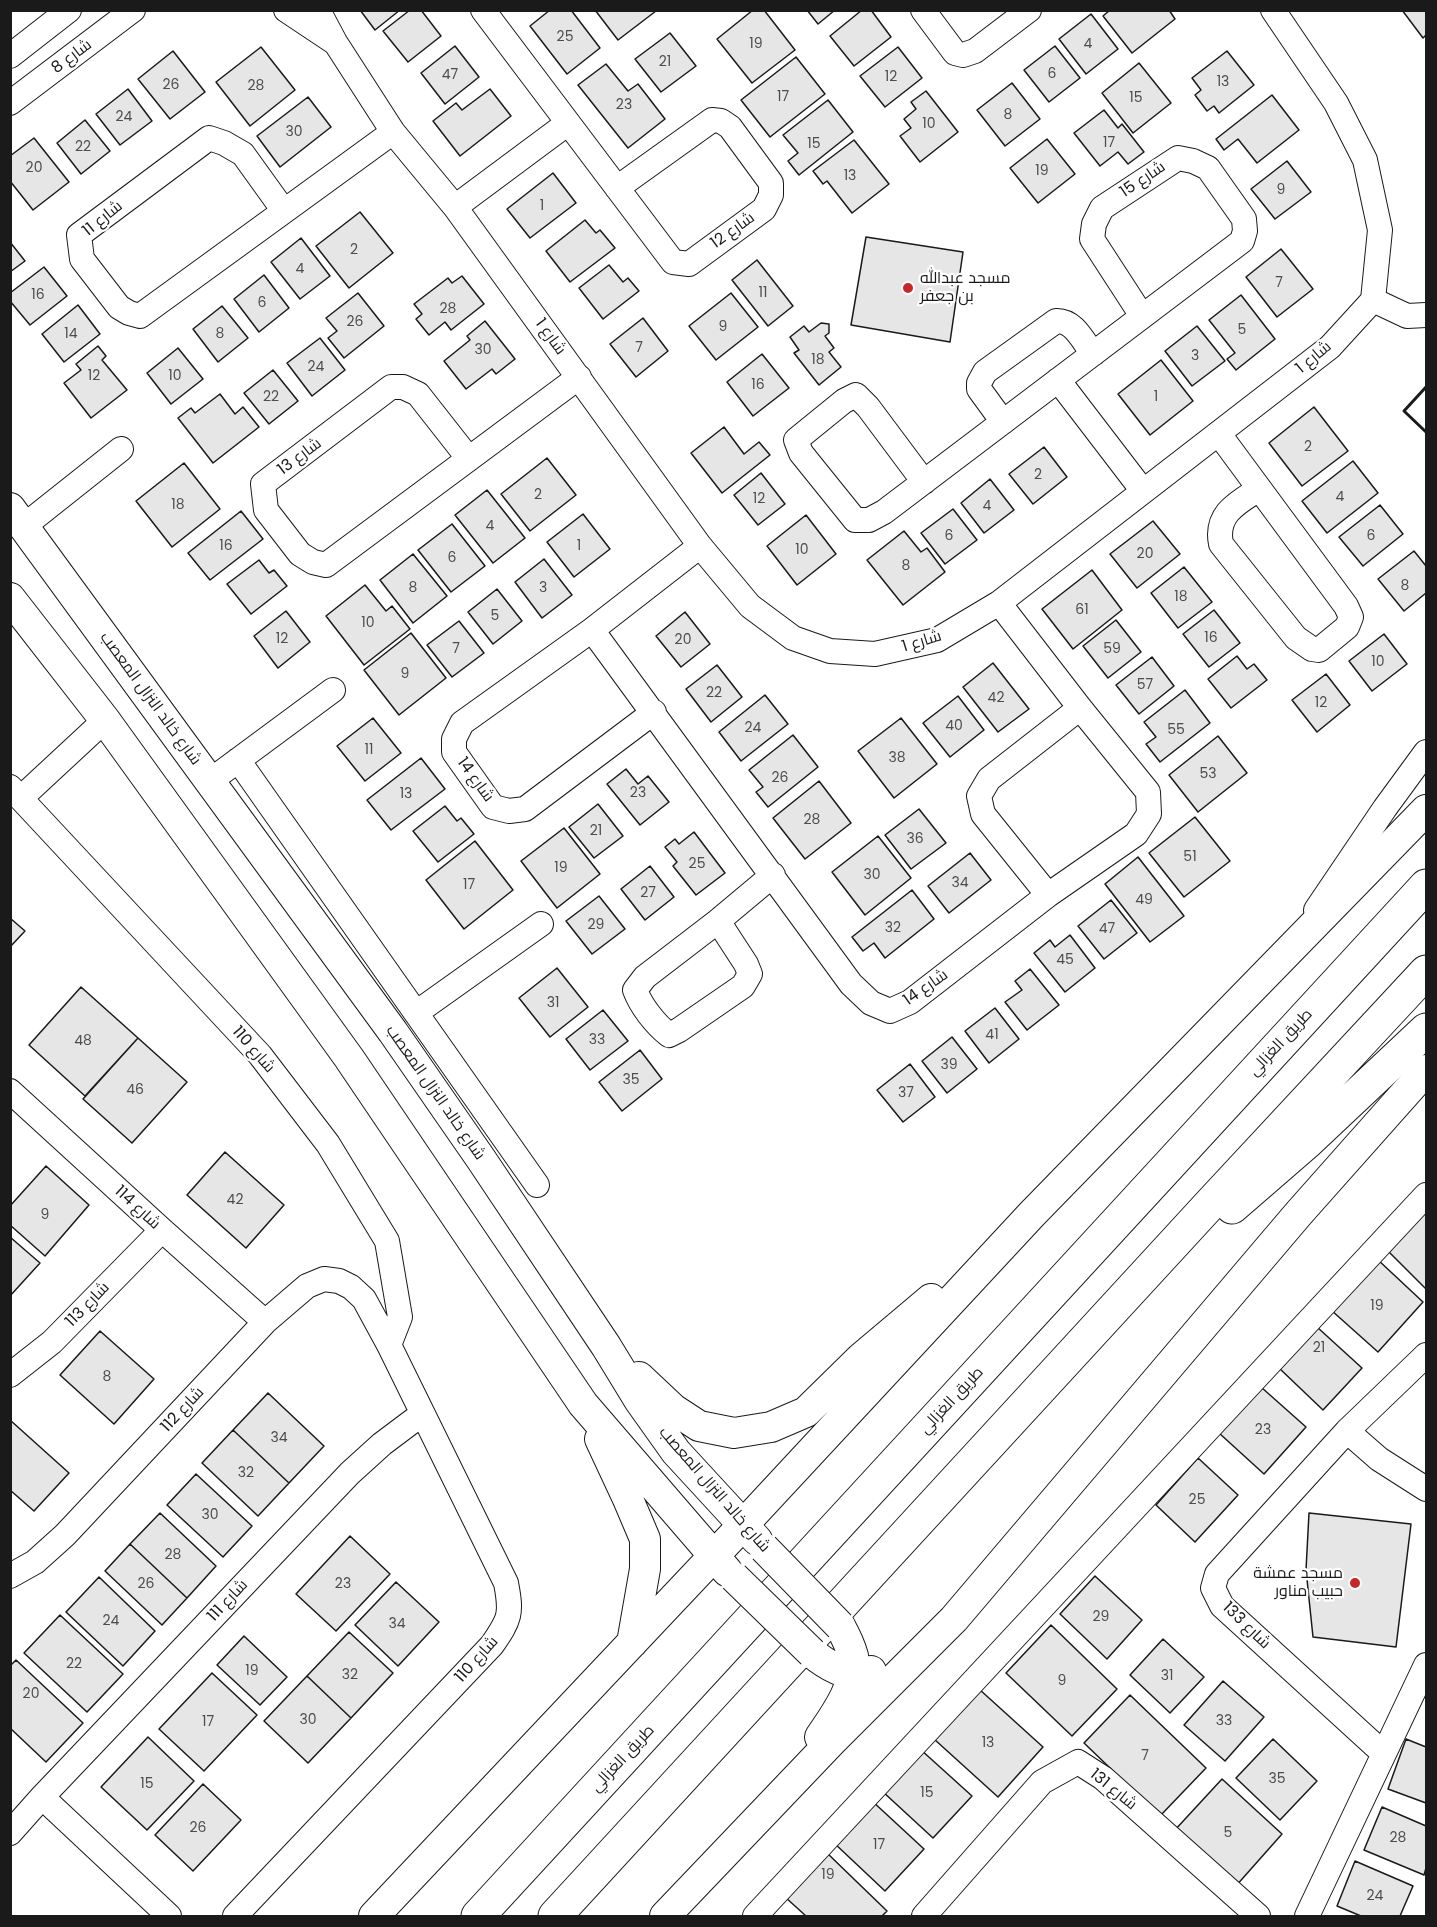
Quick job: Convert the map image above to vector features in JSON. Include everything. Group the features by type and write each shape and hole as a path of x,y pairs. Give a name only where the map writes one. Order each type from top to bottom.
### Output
{"highway":[{"path":"1289,1034 1426,859"},
{"name":"طريق الغزالي","path":"478,1917 1426,886"},
{"path":"555,1917 1426,972"},
{"path":"1117,1306 1307,1142 1426,1030"}],"main road":[{"name":"شارع خالد النزال المعصب","path":"17,517 400,1042 481,1159 606,1346 639,1400 676,1452 764,1548 840,1626 849,1642 853,1658 853,1674 847,1693 825,1730 769,1807"},
{"path":"10,598 105,720 349,1058 583,1404 724,1567 825,1664 853,1674 867,1673 886,1665 954,1619"},
{"path":"374,1917 632,1643 724,1567 743,1525 1032,1214 1426,810"},
{"path":"665,1917 769,1807 954,1619 1299,1214 1426,1070"},
{"path":"1299,1214 1426,1099"},
{"path":"606,1346 673,1409 699,1426 734,1433 771,1427 806,1412 861,1358 1032,1214"},
{"path":"583,1404 645,1539 645,1569 632,1643"}],"street":[{"path":"10,56 69,10"},
{"name":"شارع 8","path":"10,104 133,10"},
{"name":"شارع 1","path":"285,10 335,42"},
{"name":"شارع 1","path":"318,10 335,42 393,132 455,207 700,546 750,606 793,638 830,651 875,654 937,640 999,603 1330,346 1373,300"},
{"path":"923,10 955,53 963,55 975,51 1029,10"},
{"path":"1276,12 1336,103 1365,160 1380,230 1373,300 1407,316 1426,315"},
{"name":"شارع 12","path":"494,14 568,123 672,262 689,264 764,209 771,195 771,183 730,127 721,121 712,120 617,188"},
{"path":"455,207 568,123"},
{"name":"شارع 11","path":"284,211 243,154 225,143 209,138 79,235 82,259 119,307 140,316 393,132"},
{"name":"شارع 15","path":"924,482 868,407 856,395 844,401 796,440 801,453 855,520 869,520 884,512 924,482 1058,380 1093,354 1142,316 1242,241 1245,231 1244,219 1208,168 1193,161 1178,158 1102,208 1094,224 1092,238 1142,316"},
{"path":"1003,422 979,389 979,383 985,372 1056,321 1068,323 1093,354"},
{"name":"شارع 13","path":"468,459 418,394 403,387 391,387 263,484 266,510 300,554 313,562 326,565 579,377"},
{"path":"1058,380 1143,491"},
{"path":"1219,434 1346,606 1351,617 1347,627 1319,651 1296,639 1221,544 1219,532 1221,520 1239,501 1259,489"},
{"path":"17,517 121,449"},
{"name":"شارع 14","path":"654,712 525,809 509,811 493,807 454,752 454,739 462,723 592,630 700,546"},
{"name":"شارع 14","path":"592,630 851,984 871,1003 890,1011 910,1002 1048,895 1136,834 1149,814 1148,792 999,603"},
{"path":"210,781 333,690"},
{"path":"1048,895 983,814 979,796 989,778 1080,708"},
{"name":"شارع 110","path":"105,720 16,793 260,1056 328,1144 387,1241 400,1317 389,1345"},
{"path":"1286,953 1426,752"},
{"path":"238,760 537,1185"},
{"path":"718,921 750,974 743,986 669,1035 639,1000 635,990 645,977 773,875"},
{"path":"416,1012 541,924"},
{"name":"114 شارع","path":"10,1091 265,1322"},
{"path":"755,1917 1426,1195"},
{"name":"شارع 113","path":"10,1375 52,1342 162,1230"},
{"name":"شارع 112","path":"10,1576 35,1562 65,1534 265,1322 307,1286 324,1279 339,1281 351,1287 364,1299"},
{"name":"شارع 110","path":"235,1917 484,1654 507,1624 510,1605 506,1583 364,1299"},
{"name":"شارع 133","path":"1383,1753 1222,1606 1214,1588 1217,1574 1347,1431 1426,1355"},
{"name":"شارع 111","path":"10,1833 350,1473 382,1444 422,1414"},
{"path":"1347,1431 1379,1459 1426,1489"},
{"path":"1306,1917 1426,1665"},
{"name":"شارع 131","path":"924,1917 1042,1782 1078,1762 1103,1778 1258,1917"},
{"path":"42,1797 169,1917"}],"building":[{"path":"360,10 400,10 375,30"},
{"path":"410,10 421,10 441,36 408,62 383,31"},
{"path":"550,10 571,10 600,48 567,74 530,26"},
{"path":"595,10 656,10 656,11 618,40"},
{"path":"753,10 764,10 795,50 752,83 717,39"},
{"path":"807,10 835,10 818,24"},
{"path":"862,10 871,10 891,37 854,66 830,36"},
{"path":"1110,10 1169,10 1175,19 1132,53 1103,16"},
{"path":"1402,10 1426,10 1426,35 1423,38"},
{"path":"1091,14 1118,49 1086,74 1059,39"},
{"path":"670,33 696,66 661,92 635,59"},
{"path":"455,46 479,77 445,104 421,73"},
{"path":"1055,46 1080,78 1049,102 1024,70"},
{"path":"261,47 295,90 250,126 216,82"},
{"path":"898,47 922,78 885,107 860,76"},
{"path":"173,51 205,92 170,119 138,79"},
{"path":"1227,51 1254,85 1219,113 1214,106 1207,111 1195,95 1201,90 1192,78"},
{"path":"796,57 825,94 770,137 741,100"},
{"path":"1139,63 1171,103 1133,133 1102,93"},
{"path":"606,64 628,91 638,84 665,119 628,148 578,85"},
{"path":"1012,83 1040,119 1005,146 977,110"},
{"path":"128,89 152,121 120,145 96,114"},
{"path":"490,89 511,116 460,156 433,121 456,103 462,110"},
{"path":"926,91 958,132 920,162 900,136 911,128 904,119 916,109 911,102"},
{"path":"1272,95 1299,130 1257,163 1238,139 1224,150 1216,139"},
{"path":"308,97 331,127 280,167 257,136"},
{"path":"828,100 853,132 799,175 788,161 798,153 783,135"},
{"path":"1104,110 1118,128 1122,124 1144,152 1128,164 1118,152 1100,166 1074,133"},
{"path":"85,120 110,151 81,174 57,143"},
{"path":"34,138 69,182 33,210 10,181 10,156"},
{"path":"1047,139 1075,174 1038,203 1010,168"},
{"path":"854,140 889,184 852,213 827,181 823,184 813,171"},
{"path":"1287,161 1311,192 1275,219 1251,189"},
{"path":"553,173 576,203 530,238 507,209"},
{"path":"360,212 393,253 349,288 316,246"},
{"path":"585,220 596,233 600,230 615,248 570,282 546,251"},
{"name":"مسجد عبدالله بن جعفر","path":"866,237 963,252 950,342 851,325"},
{"path":"301,238 330,276 300,299 271,262"},
{"path":"10,242 25,261 10,272"},
{"path":"1281,249 1313,289 1277,317 1246,277"},
{"path":"757,260 793,306 768,326 732,280"},
{"path":"609,265 623,282 628,278 639,291 603,319 579,288"},
{"path":"44,267 67,296 30,325 10,301 10,293"},
{"path":"264,275 289,308 259,332 234,299"},
{"path":"462,276 484,304 451,330 445,322 429,335 416,319 422,314 414,304 448,278 452,283"},
{"path":"358,293 384,326 344,358 328,338 337,331 326,318"},
{"path":"731,293 758,327 716,360 689,326"},
{"path":"1241,295 1275,339 1236,370 1227,359 1235,353 1209,320"},
{"path":"78,305 100,334 64,362 42,334"},
{"path":"222,306 248,338 218,362 193,329"},
{"path":"643,318 668,351 636,377 610,344"},
{"path":"485,321 515,359 496,374 492,369 466,389 444,361 470,340 467,336"},
{"path":"821,323 829,324 829,333 825,336 834,348 829,352 841,367 819,385 794,353 799,350 790,337 804,326 809,332"},
{"path":"1197,326 1225,361 1192,386 1165,351"},
{"path":"320,338 345,370 312,396 287,363"},
{"path":"98,346 106,356 102,360 127,390 91,418 64,383 81,370 76,364"},
{"path":"178,348 203,379 171,404 147,373"},
{"path":"762,354 789,388 753,416 727,382"},
{"path":"1161,360 1193,401 1150,435 1118,394"},
{"path":"273,370 298,401 269,424 244,393"},
{"path":"220,394 235,414 243,407 259,427 213,463 178,418 191,408 195,413"},
{"path":"1314,407 1348,451 1302,486 1269,443"},
{"path":"724,427 744,454 759,442 770,455 722,493 691,453"},
{"path":"1044,447 1067,477 1033,504 1009,474"},
{"path":"547,458 576,495 530,531 501,494"},
{"path":"1353,461 1378,493 1327,533 1302,501"},
{"path":"184,463 220,509 172,547 136,501"},
{"path":"761,473 785,504 758,525 734,495"},
{"path":"990,479 1014,510 984,533 961,503"},
{"path":"487,490 525,538 493,563 455,515"},
{"path":"1380,505 1403,534 1363,566 1339,537"},
{"path":"953,509 977,540 945,564 921,533"},
{"path":"241,511 263,539 210,580 188,553"},
{"path":"583,514 610,549 574,577 547,542"},
{"path":"806,515 836,554 797,585 767,546"},
{"path":"1153,521 1180,554 1137,588 1110,554"},
{"path":"452,524 485,566 451,592 418,550"},
{"path":"904,531 921,552 927,548 945,572 903,605 867,560"},
{"path":"1414,551 1426,566 1426,593 1404,611 1378,579"},
{"path":"413,554 447,596 413,623 380,580"},
{"path":"544,559 572,595 542,618 515,582"},
{"path":"259,560 269,573 274,570 287,586 251,614 227,584"},
{"path":"1184,567 1212,602 1178,628 1151,593"},
{"path":"1092,570 1122,610 1073,649 1042,609"},
{"path":"365,585 386,611 392,606 410,629 364,665 326,616"},
{"path":"497,589 522,621 493,644 468,612"},
{"path":"1214,610 1240,643 1209,667 1183,634"},
{"path":"286,611 310,642 278,668 254,636"},
{"path":"685,612 710,644 681,667 656,636"},
{"path":"1116,620 1141,652 1108,678 1083,646"},
{"path":"459,621 484,653 452,677 427,645"},
{"path":"411,633 446,678 399,715 364,670"},
{"path":"1384,634 1407,664 1372,691 1349,661"},
{"path":"1237,656 1247,669 1254,664 1267,680 1231,708 1208,679"},
{"path":"1152,657 1174,686 1139,714 1116,685"},
{"path":"993,663 1029,709 998,732 963,687"},
{"path":"717,665 742,697 711,722 686,689"},
{"path":"1326,674 1350,705 1317,732 1292,700"},
{"path":"1185,690 1210,723 1160,762 1146,744 1156,737 1144,722"},
{"path":"765,695 788,724 741,761 719,732"},
{"path":"958,696 984,730 950,757 923,723"},
{"path":"373,718 401,753 365,781 337,746"},
{"path":"901,718 937,764 894,798 858,751"},
{"path":"793,735 818,767 768,807 756,792 763,787 749,770"},
{"path":"1218,736 1247,773 1198,812 1169,775"},
{"path":"421,758 445,789 391,830 367,800"},
{"path":"626,769 638,784 648,776 669,802 640,825 607,784"},
{"path":"819,781 851,823 805,859 773,818"},
{"path":"598,804 623,836 594,858 569,827"},
{"path":"445,806 457,821 461,818 474,834 438,862 413,831"},
{"path":"919,809 946,843 911,869 885,835"},
{"path":"1195,817 1230,861 1184,897 1149,853"},
{"path":"564,828 600,874 557,908 521,861"},
{"path":"694,832 725,873 696,895 673,866 677,862 665,847 675,839 679,844"},
{"path":"878,836 911,878 865,915 832,872"},
{"path":"475,841 513,890 464,929 426,880"},
{"path":"970,853 991,880 949,913 928,886"},
{"path":"1138,857 1184,916 1150,942 1105,884"},
{"path":"650,866 674,897 645,920 621,889"},
{"path":"912,890 934,919 885,958 874,943 863,951 852,937"},
{"path":"599,896 625,929 592,954 566,921"},
{"path":"1111,900 1137,933 1104,959 1078,926"},
{"path":"10,918 25,931 10,947"},
{"path":"1070,935 1095,968 1065,992 1034,953 1050,940 1055,947"},
{"path":"557,968 588,1007 550,1037 519,998"},
{"path":"1030,969 1059,1005 1027,1030 1005,1002 1022,990 1015,981"},
{"path":"81,987 138,1038 85,1096 29,1045"},
{"path":"995,1008 1019,1039 989,1063 965,1031"},
{"path":"603,1010 628,1041 590,1070 566,1039"},
{"path":"952,1037 977,1069 947,1093 922,1061"},
{"path":"138,1038 187,1082 132,1143 83,1099"},
{"path":"640,1050 662,1079 622,1111 599,1082"},
{"path":"910,1064 935,1097 903,1122 877,1090"},
{"path":"225,1152 284,1205 246,1248 187,1195"},
{"path":"46,1166 89,1205 45,1256 10,1225 10,1206"},
{"path":"1426,1210 1426,1289 1387,1250"},
{"path":"10,1237 40,1263 10,1296"},
{"path":"1377,1259 1423,1302 1378,1352 1331,1310"},
{"path":"1317,1327 1362,1368 1323,1410 1279,1368"},
{"path":"100,1331 154,1379 114,1424 60,1375"},
{"path":"1261,1387 1306,1427 1264,1474 1219,1433"},
{"path":"268,1393 324,1446 289,1483 233,1430"},
{"path":"10,1420 69,1473 34,1511 10,1490"},
{"path":"233,1430 289,1483 258,1516 202,1463"},
{"path":"1198,1458 1238,1495 1195,1542 1156,1505"},
{"path":"196,1474 252,1526 223,1557 167,1505"},
{"path":"160,1513 216,1566 187,1598 130,1544"},
{"name":"مسجد عمشة حبيب مناور","path":"1309,1513 1411,1524 1396,1647 1313,1637 1306,1570"},
{"path":"350,1536 390,1574 336,1631 296,1594"},
{"path":"130,1544 187,1598 162,1625 105,1571"},
{"path":"1095,1576 1142,1620 1107,1659 1060,1614"},
{"path":"99,1577 155,1631 123,1666 66,1612"},
{"path":"396,1582 439,1622 398,1666 355,1625"},
{"path":"60,1615 123,1674 87,1712 24,1653"},
{"path":"1051,1625 1117,1689 1072,1736 1006,1673"},
{"path":"349,1632 393,1673 351,1718 307,1676"},
{"path":"244,1636 287,1677 260,1705 217,1665"},
{"path":"1163,1639 1204,1677 1170,1713 1130,1675"},
{"path":"16,1660 83,1723 46,1762 10,1728 10,1666"},
{"path":"212,1673 257,1715 204,1771 159,1729"},
{"path":"307,1676 351,1718 308,1763 264,1721"},
{"path":"1223,1681 1264,1717 1225,1761 1184,1725"},
{"path":"979,1689 1043,1747 998,1797 934,1739"},
{"path":"1130,1695 1206,1768 1160,1816 1084,1743"},
{"path":"148,1737 194,1781 147,1830 101,1787"},
{"path":"1273,1739 1317,1781 1280,1820 1236,1778"},
{"path":"1406,1739 1426,1747 1426,1803 1388,1789"},
{"path":"920,1749 972,1796 933,1838 882,1791"},
{"path":"1222,1779 1282,1834 1235,1887 1174,1831"},
{"path":"203,1784 241,1820 193,1871 155,1835"},
{"path":"871,1800 924,1849 885,1891 833,1842"},
{"path":"1382,1807 1426,1826 1424,1875 1364,1850"},
{"path":"827,1853 887,1911 882,1916 806,1916 785,1897"},
{"path":"1355,1861 1413,1886 1400,1916 1361,1916 1337,1906"}],"wall":[{"path":"1426,387 1404,411 1426,432"}],"place":[{"name":"مسجد عبدالله بن جعفر","path":"908,288"},
{"name":"مسجد عمشة حبيب مناور","path":"1355,1583"}]}
